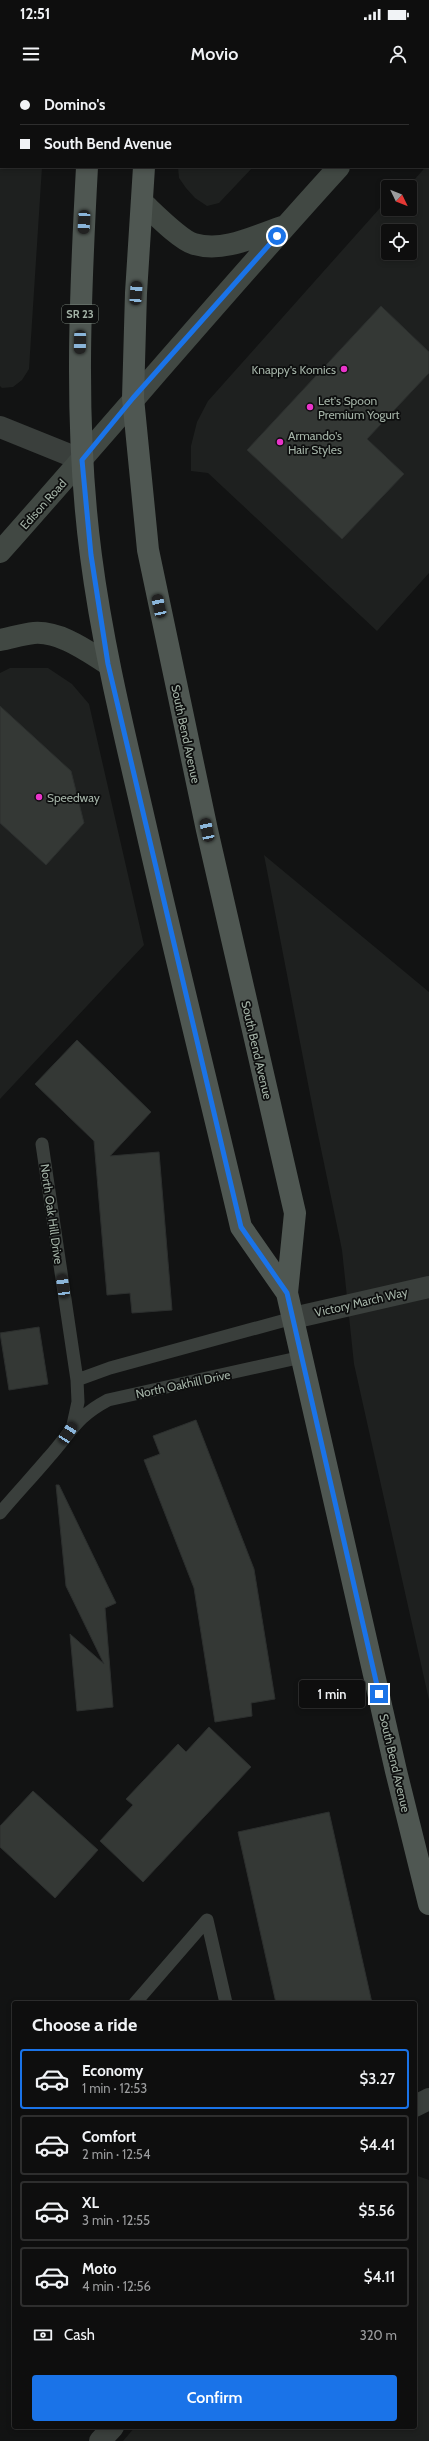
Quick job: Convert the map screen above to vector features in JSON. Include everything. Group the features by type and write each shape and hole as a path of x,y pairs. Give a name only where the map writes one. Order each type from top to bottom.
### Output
{"main road":[{"name":"South Bend Avenue","path":"87,168 80,325 82,460 91,555 108,664 241,1227 287,1293"},
{"name":"South Bend Avenue","path":"144,168 136,293 133,398 152,577 207,830 295,1213 287,1293 423,1856 429,1904"},
{"name":"Edison Road","path":"0,552 82,460 133,398 338,168"},
{"path":"142,202 168,226 193,244 224,247 286,225"},
{"path":"0,640 35,633 61,638 78,645 108,664"}],"street":[{"path":"0,427 82,460"},
{"name":"Victory March Way","path":"293,1318 429,1287"},
{"path":"417,2105 429,2099"},
{"path":"100,2441 111,2429"}],"lane":[{"name":"North Oak Hill Drive","path":"42,1144 77,1380 78,1402 73,1426"},
{"path":"77,1380 110,1368 293,1318"},
{"name":"North Oakhill Drive","path":"0,1513 49,1458 73,1426 87,1411 108,1400 302,1357"},
{"path":"137,2001 207,1920 226,2001"}],"shaded area":[{"path":"0,168 42,168 29,369 22,380 13,387 2,388 0,386"},
{"path":"178,168 252,168 219,203 207,206 195,198 179,178"},
{"path":"425,168 429,168 429,573 377,631 208,473 191,471 191,446 197,422 208,401 381,207 381,216 417,216 417,180 414,180"},
{"path":"10,668 48,668 72,684 89,704 144,945 0,1099 0,673"},
{"path":"264,855 429,992 429,1700 354,1364 342,1250 315,1120"},
{"path":"417,2176 429,2180 429,2441 123,2441 133,2429 417,2429"}],"building":[{"path":"381,306 429,352 429,373 367,439 404,474 342,539 247,450"},
{"name":"Speedway","path":"0,706 71,771 84,823 46,865 0,823"},
{"path":"77,1040 151,1112 110,1156 159,1152 172,1310 132,1313 130,1293 107,1295 94,1141 35,1084"},
{"path":"39,1327 48,1384 9,1390 0,1333"},
{"path":"196,1420 254,1569 275,1699 251,1703 252,1716 215,1722 194,1588 144,1460 160,1454 153,1436"},
{"path":"56,1485 59,1485 116,1603 105,1608 113,1707 77,1711 70,1634 104,1664 66,1586"},
{"path":"209,1727 251,1767 143,1882 100,1841 133,1805 126,1799 178,1744 186,1752"},
{"path":"33,1791 98,1850 55,1898 0,1847 0,1826"},
{"path":"329,1812 372,2001 276,2001 238,1832"}],"place":[{"name":"Knappy's Komics","path":"344,369"},
{"name":"Let's Spoon Premium Yogurt","path":"310,407"},
{"name":"Armando's Hair Styles","path":"280,442"},
{"name":"Speedway","path":"39,797"}],"route":[{"path":"277,236 133,398 82,460 91,555 108,664 150,848 241,1227 287,1293 379,1694"}]}
